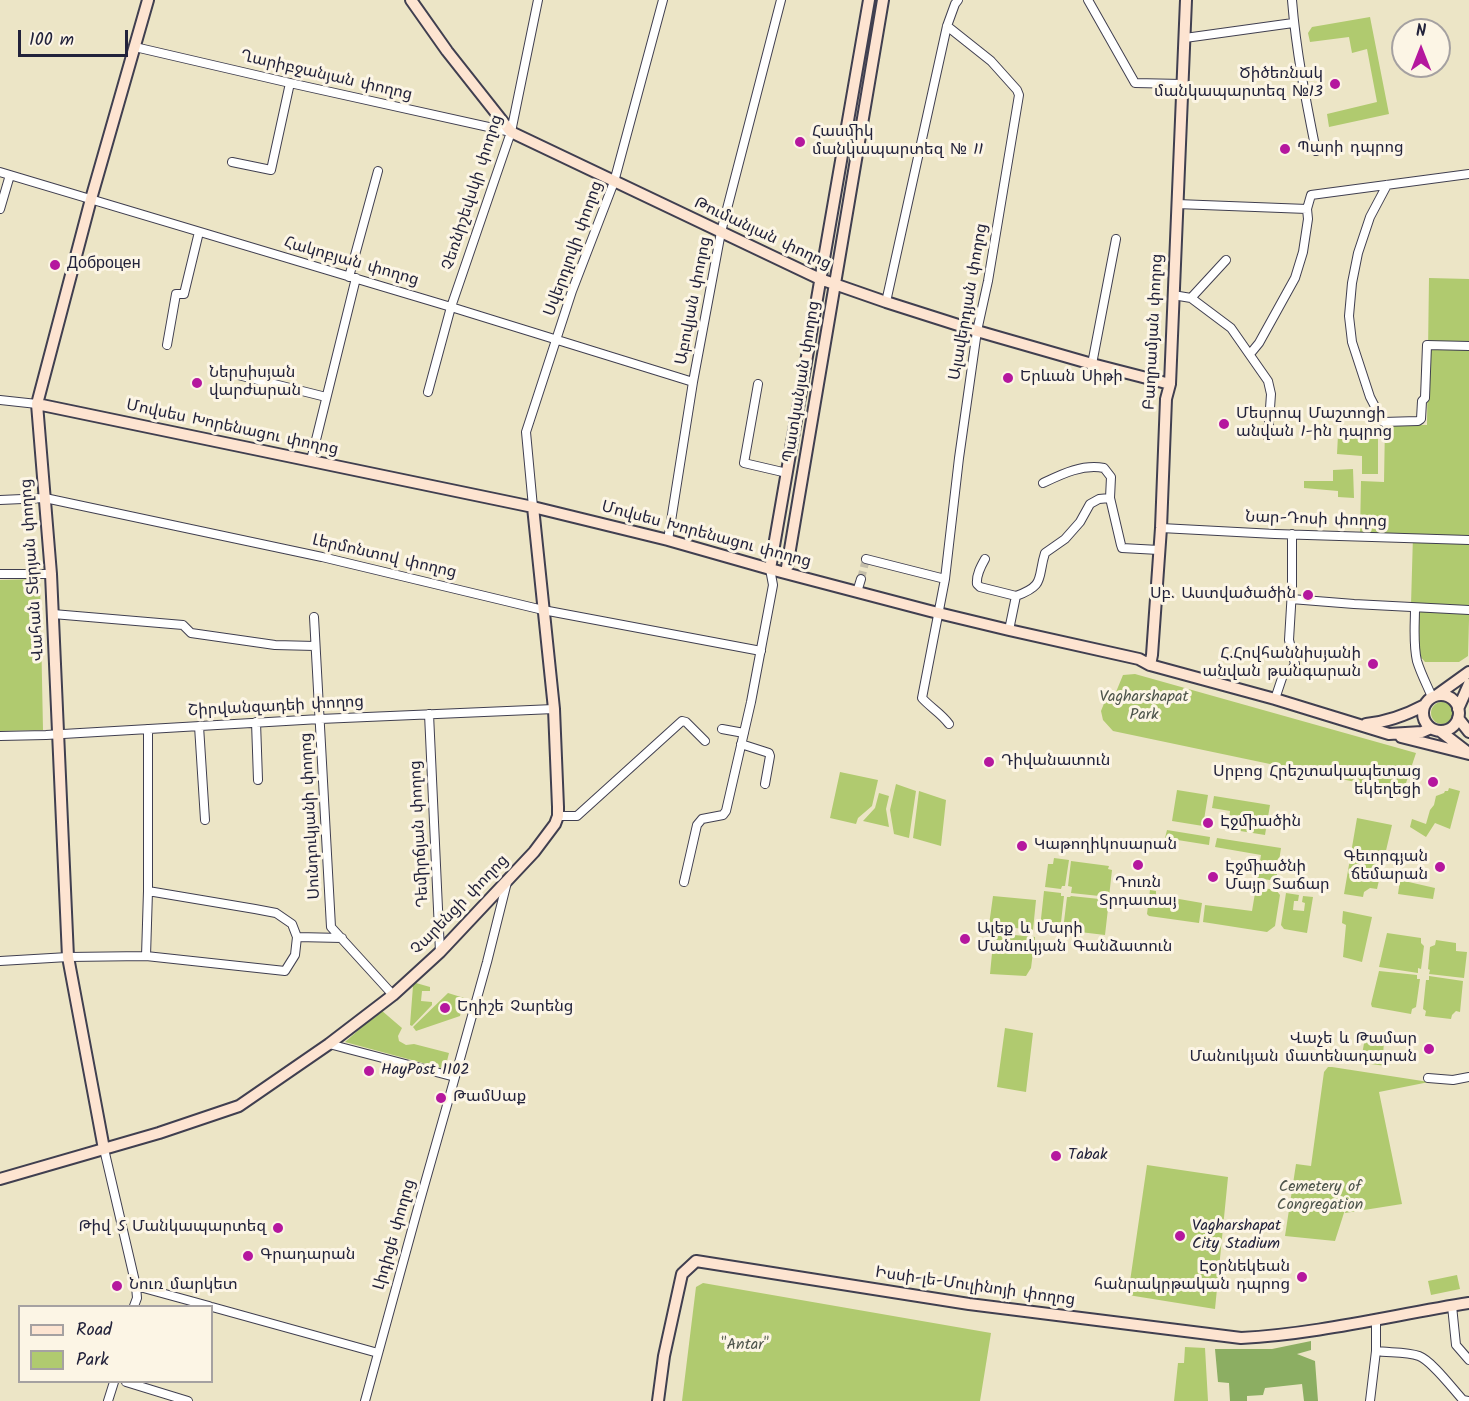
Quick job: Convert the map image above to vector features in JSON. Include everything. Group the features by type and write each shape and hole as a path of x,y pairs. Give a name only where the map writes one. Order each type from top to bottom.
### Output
{"main road":[{"name":"Վահան Տերյան փողոց","path":"104,1149 68,957 51,574 37,404 91,200 148,0"},
{"name":"Թումանյան փողոց","path":"411,0 447,51 511,132 820,279 977,331 1170,384"},
{"name":"Պատկանյան փողոց","path":"770,569 869,0"},
{"name":"Պատկանյան փողոց","path":"786,573 883,0"},
{"name":"Բաղրամյան փողոց","path":"1150,665 1160,550 1166,399 1170,384 1186,0"},
{"name":"Մովսես Խորենացու փողոց","path":"37,404 533,507 668,540 939,613 1139,659 1150,665 1275,699 1389,734 1435,730"},
{"path":"533,507 554,709 558,816"},
{"name":"Մովսես Խորենացու փողոց","path":"1360,725 1405,716 1469,672"},
{"path":"1435,730 1452,728 1469,684"},
{"path":"1469,732 1458,713 1456,704 1448,697 1431,699 1423,715 1427,725 1469,754"},
{"path":"1389,734 1469,754"},
{"name":"Չարենցի փողոց","path":"0,1179 159,1133 240,1106 329,1044 393,995 440,952 507,882 534,852 555,824 558,816"},
{"name":"Իսսի-լե-Մուլինոյի փողոց","path":"658,1401 664,1356 682,1274 696,1261 969,1304 1241,1338 1272,1336 1469,1303"}],"street":[{"name":"Չեռնիշեվսկի փողոց","path":"428,392 451,307 511,132 538,0"},
{"name":"Սվերդլովի փողոց","path":"533,507 526,432 572,291 614,182 663,0"},
{"name":"Աբովյան փողոց","path":"668,540 693,382 721,232 781,0"},
{"path":"886,302 947,26 958,0"},
{"path":"1088,0 1135,83 1182,84"},
{"path":"1292,0 1293,23 1316,152"},
{"path":"1185,38 1293,23"},
{"name":"Ալավերդյան փողոց","path":"947,26 991,61 1019,94 988,281 977,331 945,579 922,699 942,715 949,724"},
{"name":"Ղարիբջանյան փողոց","path":"135,47 511,132"},
{"path":"232,162 271,170 291,83"},
{"path":"311,460 378,171"},
{"name":"Հակոբյան փողոց","path":"0,172 693,382"},
{"path":"1250,354 1259,343 1295,278 1303,252 1308,219 1307,209 1311,195 1469,174"},
{"path":"0,208 10,175"},
{"path":"1387,185 1370,218 1358,253 1349,316 1352,342 1371,397 1383,422 1421,419 1422,401 1425,398 1427,345 1469,346"},
{"path":"1177,204 1307,209"},
{"path":"166,345 176,294 184,294 199,232"},
{"path":"1092,364 1116,239"},
{"path":"1191,298 1226,260"},
{"path":"1173,295 1191,298 1231,328 1250,354 1268,381 1271,394 1268,437"},
{"path":"226,372 326,397"},
{"path":"758,384 744,463 787,473"},
{"path":"0,400 37,404"},
{"path":"1043,483 1075,469 1104,468 1111,477 1110,498 1122,548 1160,550"},
{"name":"Լերմոնտով փողոց","path":"0,500 45,498 322,558 543,610 761,651"},
{"path":"985,559 977,584 980,587 1016,596 1028,592 1039,583 1045,553 1065,539 1080,522 1090,504 1099,499 1110,498"},
{"name":"Նար-Դոսի փողոց","path":"1161,528 1469,540"},
{"path":"1275,699 1283,675 1293,669 1295,664 1289,640 1292,534"},
{"path":"866,559 945,579"},
{"name":"Պատկանյան փողոց","path":"684,882 697,825 702,819 723,815 726,811 773,585 770,569"},
{"path":"773,585 786,573"},
{"path":"0,574 51,574"},
{"path":"857,592 861,579"},
{"path":"1009,630 1016,596"},
{"path":"1291,599 1469,610"},
{"path":"1415,608 1417,659 1431,699"},
{"path":"53,614 183,625 191,633 275,645 315,646"},
{"name":"Սունդուկյանի փողոց","path":"314,617 331,927 393,995"},
{"name":"Շիրվանզադեի փողոց","path":"0,736 554,709"},
{"name":"Դեմիրճյան փողոց","path":"429,714 440,952"},
{"path":"558,816 577,816 682,721 686,722 705,741"},
{"path":"256,722 258,780"},
{"path":"199,726 206,820"},
{"path":"146,956 148,729"},
{"path":"722,729 744,733"},
{"path":"741,744 769,753 765,784"},
{"name":"Լիդիցե փողոց","path":"365,1401 487,962 507,882"},
{"path":"0,961 146,956 285,971 295,955 297,937 292,924 276,913 148,891"},
{"path":"297,937 342,938"},
{"path":"329,1044 455,1077"},
{"path":"1428,1078 1453,1080 1469,1077"},
{"path":"104,1149 136,1286 134,1305"},
{"path":"136,1286 203,1305"},
{"path":"1452,1306 1456,1345 1469,1360"},
{"path":"213,1308 378,1353"},
{"path":"1370,1401 1376,1352 1376,1320"},
{"path":"1376,1352 1421,1357 1463,1400 1468,1401"},
{"path":"108,1401 114,1383"},
{"path":"129,1383 188,1401"}],"green space":[{"path":"1370,17 1389,114 1329,127 1327,114 1377,102 1367,49 1352,53 1349,37 1310,42 1308,33 1312,27"},
{"path":"1429,278 1469,279 1469,620 1468,656 1459,662 1425,662 1419,655 1419,605 1411,605 1413,535 1360,534 1361,481 1384,482 1385,424 1427,425"},
{"path":"1378,428 1378,474 1362,474 1362,456 1337,454 1338,435"},
{"path":"1353,469 1354,498 1338,497 1338,491 1304,488 1304,481 1333,481 1333,470"},
{"path":"40,579 43,730 0,731 0,580"},
{"name":"Vagharshapat Park","path":"1135,674 1416,753 1403,792 1113,731 1103,720 1101,711 1105,701 1116,692 1123,675"},
{"path":"1438,702 1446,702 1453,709 1453,717 1446,724 1438,724 1431,717 1431,709"},
{"path":"840,772 878,780 872,806 858,818 856,824 830,818"},
{"path":"896,784 916,791 909,838 894,834 890,810"},
{"path":"1449,788 1460,791 1450,829 1435,823 1426,837 1410,827 1412,819 1426,824 1436,796 1448,791"},
{"path":"1177,790 1208,795 1203,826 1172,821"},
{"path":"919,791 946,800 941,846 913,838"},
{"path":"879,793 889,796 886,809 889,827 863,821 875,808"},
{"path":"1214,796 1270,805 1265,835 1228,829 1230,811 1212,808"},
{"path":"1357,818 1392,825 1377,889 1370,888 1364,892 1363,897 1344,894"},
{"path":"1167,830 1210,837 1209,845 1165,838"},
{"path":"1217,838 1281,848 1276,881 1257,878 1261,855 1215,847"},
{"path":"1054,858 1069,860 1065,886 1061,889 1045,887 1048,864 1053,864"},
{"path":"1071,861 1109,866 1108,869 1112,870 1109,897 1071,893 1072,887 1068,886"},
{"path":"1400,880 1435,888 1433,899 1398,894"},
{"path":"1256,887 1276,890 1280,895 1275,926 1267,932 1203,922 1205,905 1252,911"},
{"path":"1150,890 1156,891 1156,895 1202,903 1199,923 1149,916 1147,914"},
{"path":"1044,891 1061,893 1061,896 1064,896 1060,931 1040,928"},
{"path":"1286,893 1299,895 1298,901 1294,901 1293,910 1304,911 1303,896 1313,897 1307,933 1284,929 1281,925"},
{"path":"993,896 1036,900 1033,930 989,925"},
{"path":"1067,897 1109,900 1105,935 1063,930"},
{"path":"1343,911 1372,917 1362,962 1343,957 1346,925 1342,923"},
{"path":"994,933 1035,937 1031,968 1026,976 990,974"},
{"path":"1387,933 1421,938 1424,946 1421,969 1418,968 1418,973 1379,967"},
{"path":"1436,940 1456,943 1456,951 1467,952 1464,978 1429,974 1430,947 1435,945"},
{"path":"1379,971 1417,975 1417,979 1420,979 1416,1007 1412,1009 1411,1014 1372,1007"},
{"path":"1429,976 1463,981 1460,1012 1456,1011 1451,1019 1425,1016 1426,1011 1423,1009 1426,980 1429,980"},
{"path":"416,983 430,987 430,991 422,991 421,1001 432,1002 432,1005 412,1026 410,1025 413,986"},
{"path":"448,993 464,998 460,1016 416,1031 413,1027"},
{"path":"381,1010 402,1028 398,1036 399,1041 406,1045 414,1044 449,1053 445,1069 345,1042"},
{"path":"1005,1028 1033,1033 1026,1092 997,1087"},
{"path":"1365,1038 1384,1040 1383,1057 1387,1059 1386,1066 1363,1063 1361,1060"},
{"name":"Cemetery of Congregation","path":"1328,1067 1429,1082 1379,1092 1402,1204 1345,1213 1350,1194 1335,1241 1285,1236 1296,1164 1311,1166 1324,1072"},
{"name":"Vagharshapat City Stadium","path":"1147,1165 1228,1177 1215,1309 1128,1295"},
{"path":"1457,1275 1460,1289 1431,1295 1428,1281"},
{"name":"\"Antar\"","path":"703,1283 991,1333 980,1401 682,1401 696,1287"},
{"path":"1311,1341 1311,1350 1297,1354 1315,1361 1318,1401 1304,1401 1302,1384 1265,1388 1263,1395 1247,1396 1247,1401 1230,1401 1229,1383 1218,1382 1215,1349 1272,1349"},
{"path":"1185,1347 1205,1348 1208,1401 1174,1401 1178,1363 1184,1363"}],"tunnel":[{"path":"861,579 866,559"}],"place":[{"name":"Ծիծեռնակ մանկապարտեզ №13","path":"1335,84"},
{"name":"Հասմիկ մանկապարտեզ № 11","path":"800,142"},
{"name":"Պարի դպրոց","path":"1285,149"},
{"name":"Доброцен","path":"55,265"},
{"name":"Երևան Սիթի","path":"1008,378"},
{"name":"Ներսիսյան վարժարան","path":"197,383"},
{"name":"Մեսրոպ Մաշտոցի անվան 1-ին դպրոց","path":"1224,424"},
{"name":"Սբ. Աստվածածին","path":"1308,595"},
{"name":"Հ.Հովհաննիսյանի անվան թանգարան","path":"1373,664"},
{"name":"Դիվանատուն","path":"989,762"},
{"name":"Սրբոց Հրեշտակապետաց եկեղեցի","path":"1433,782"},
{"name":"Էջմիածին","path":"1208,823"},
{"name":"Կաթողիկոսարան","path":"1022,846"},
{"name":"Դուռն Տրդատայ","path":"1138,865"},
{"name":"Գեւորգյան ճեմարան","path":"1440,867"},
{"name":"Էջմիածնի Մայր Տաճար","path":"1213,877"},
{"name":"Ալեք և Մարի Մանուկյան Գանձատուն","path":"965,939"},
{"name":"Եղիշե Չարենց","path":"445,1008"},
{"name":"Վաչե և Թամար Մանուկյան մատենադարան","path":"1429,1049"},
{"name":"HayPost 1102","path":"369,1071"},
{"name":"ԹամՍաք","path":"441,1098"},
{"name":"Tabak","path":"1056,1156"},
{"name":"Թիվ 5 Մանկապարտեզ","path":"278,1228"},
{"name":"Vagharshapat City Stadium","path":"1180,1236"},
{"name":"Գրադարան","path":"248,1256"},
{"name":"Էօրնեկեան հանրակրթական դպրոց","path":"1302,1277"},
{"name":"Նուռ մարկետ","path":"117,1286"}]}
